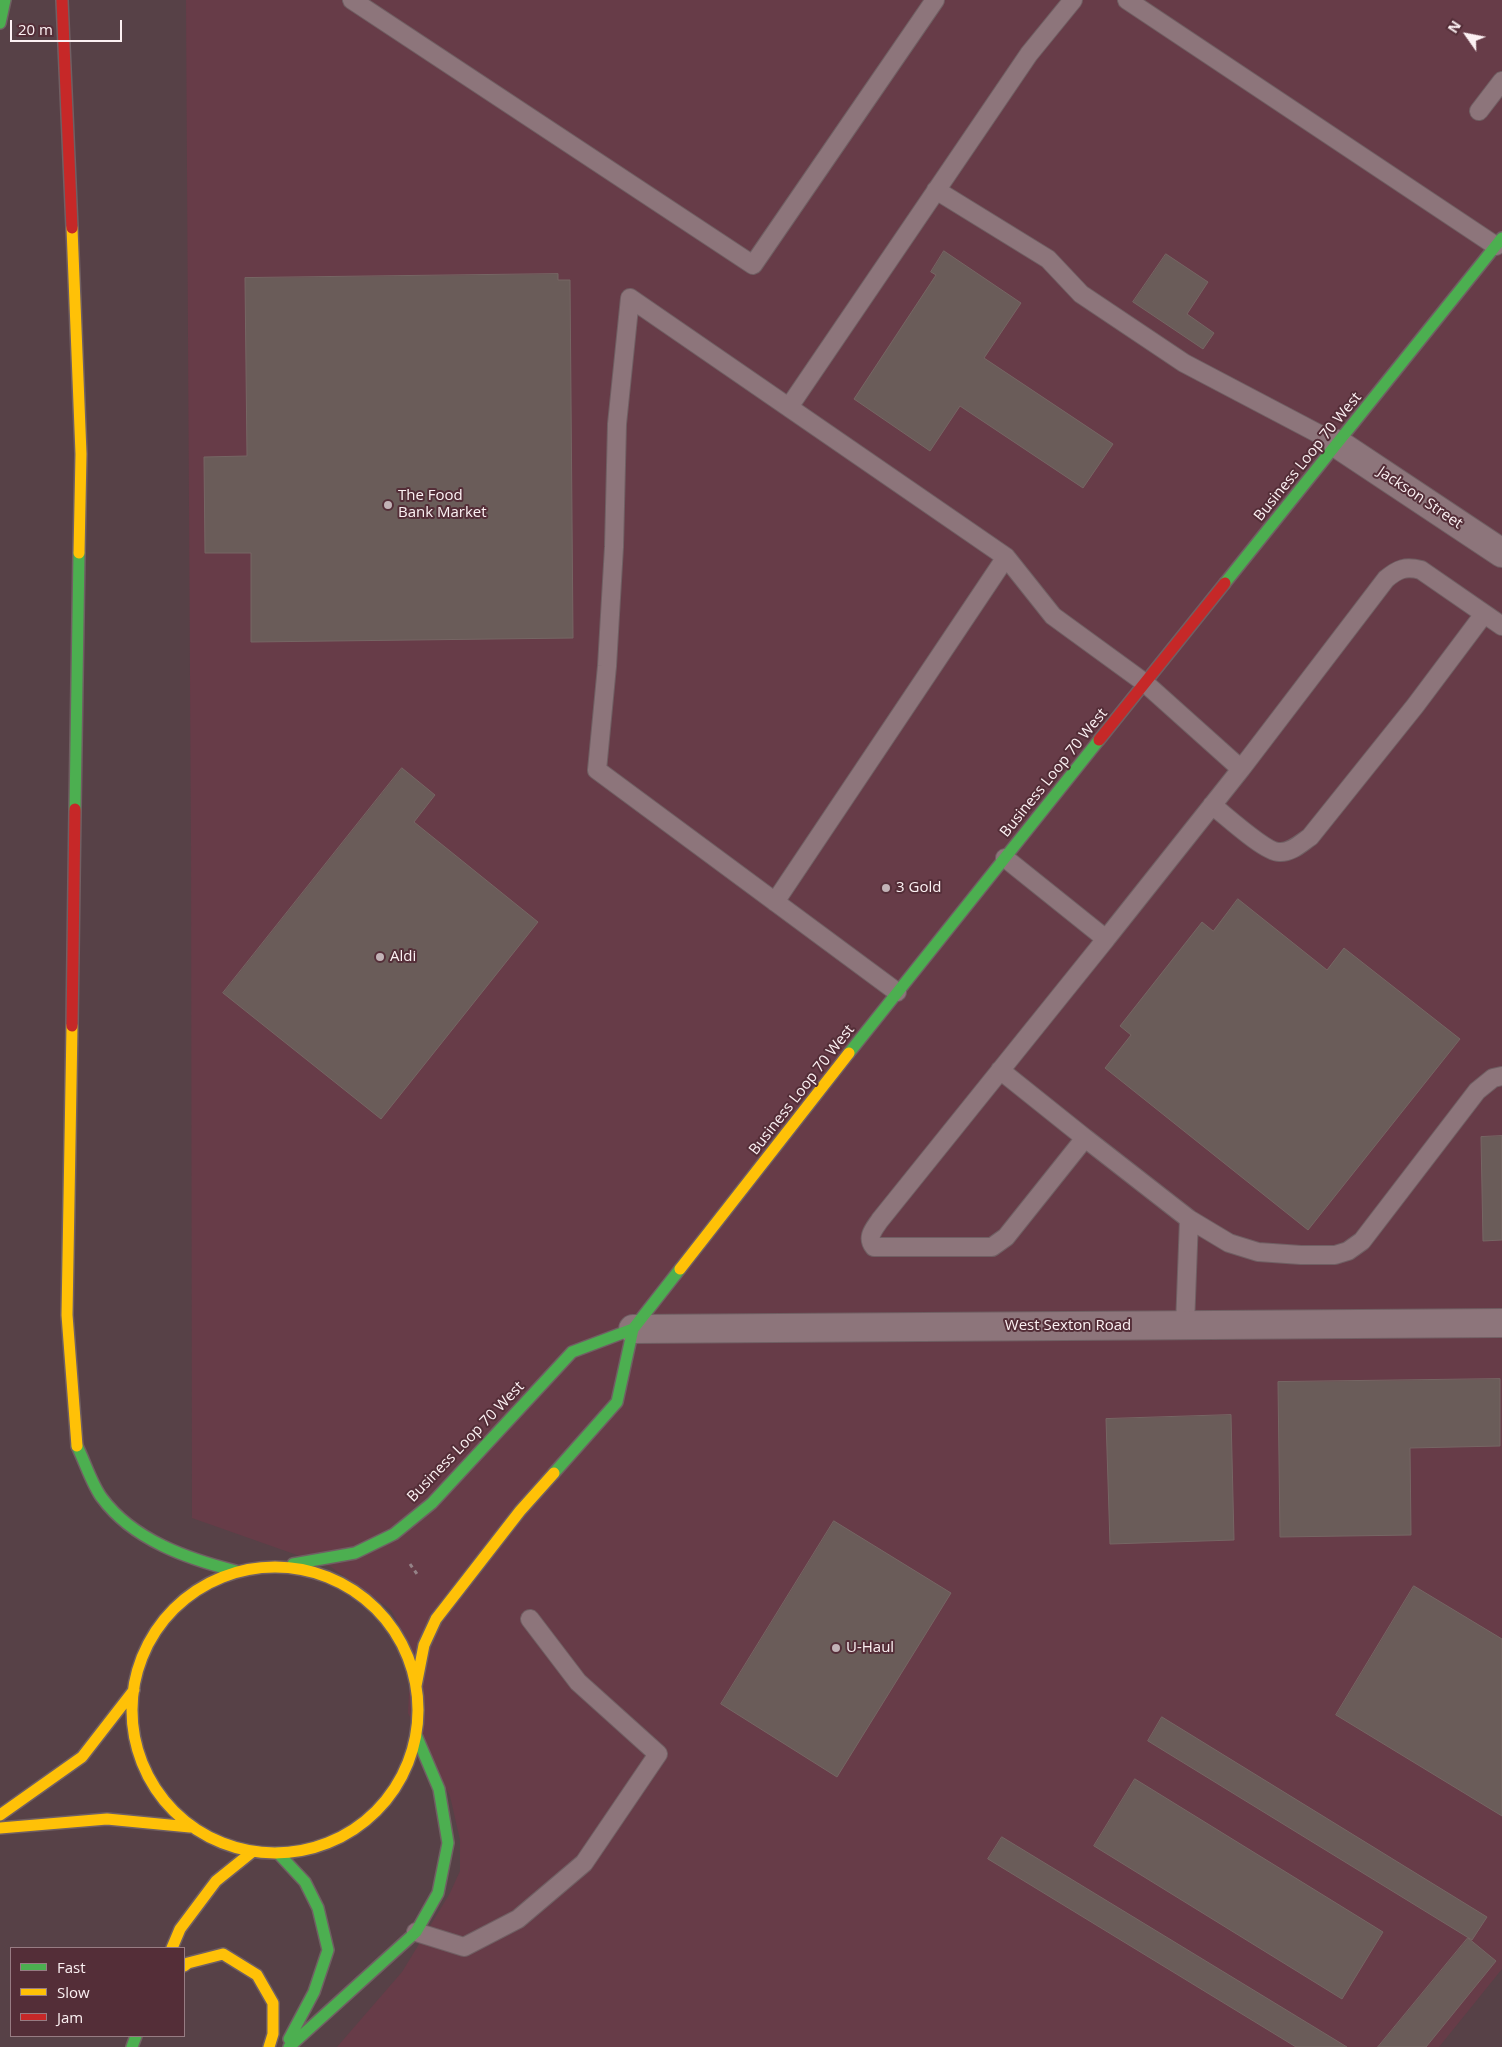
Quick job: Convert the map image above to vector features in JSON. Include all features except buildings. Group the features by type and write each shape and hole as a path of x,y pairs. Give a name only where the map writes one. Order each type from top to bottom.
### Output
{"main road":[{"path":"0,23 5,0"},
{"path":"62,0 81,454 67,1315 77,1445 102,1498 131,1527 164,1546 201,1562 236,1571"},
{"name":"Business Loop 70 West","path":"416,1686 422,1646 443,1608 520,1511 617,1402 633,1329 897,992 1499,242"},
{"name":"Business Loop 70 West","path":"236,1571 283,1566 355,1553 394,1534 432,1504 572,1352 633,1329"},
{"path":"236,1571 194,1590 161,1622 139,1662 134,1690 137,1753 158,1794 190,1827 220,1843 252,1852 278,1853 326,1844 368,1818 399,1781 416,1735 416,1686 401,1640 371,1602 330,1577 283,1566"},
{"path":"0,1815 82,1757 134,1690"},
{"path":"289,2047 416,1932 438,1893 448,1843 439,1789 416,1735"},
{"path":"0,1828 107,1818 190,1827"},
{"path":"172,1947 180,1929 216,1882 252,1852"},
{"path":"278,1853 305,1882 318,1908 328,1950 314,1992 284,2047"},
{"path":"185,1965 223,1954 258,1975 273,2003 273,2034 270,2047"}],"street":[{"name":"Jackson Street","path":"1338,444 1502,553"},
{"name":"West Sexton Road","path":"633,1329 1502,1323"}],"lane":[{"path":"352,0 753,265 935,0"},
{"path":"789,407 1029,54 1073,0"},
{"path":"1128,0 1499,242"},
{"path":"1479,111 1502,81"},
{"path":"936,190 1048,259 1081,294 1184,363 1338,444"},
{"path":"897,992 597,770 614,547 618,424 630,298 1006,557 1053,616 1145,683 1241,769"},
{"path":"775,902 1006,557"},
{"path":"1085,1138 1006,1237 992,1247 874,1247 870,1242 873,1230 1241,769 1386,579 1396,570 1411,568 1421,570 1502,626"},
{"path":"1212,805 1264,846 1278,852 1292,849 1310,837 1415,706 1484,614"},
{"path":"1005,858 1106,939"},
{"path":"1000,1070 1189,1219 1229,1243 1258,1252 1301,1255 1335,1255 1348,1251 1362,1241 1477,1091 1493,1078 1502,1076"},
{"path":"1185,1325 1189,1219"},
{"path":"416,1932 464,1947 518,1919 584,1863 658,1754 578,1682 530,1619"}],"path":[{"path":"407,1560 417,1574"}],"shaded area":[{"path":"186,0 1502,0 1502,1969 1439,2047 337,2047 402,1972 450,1893 460,1871 460,1840 450,1796 408,1713 411,1647 391,1610 331,1567 192,1518 191,843"}],"traffic: fast":[{"path":"0,23 5,0"},
{"path":"1225,583 1502,238"},
{"path":"75,809 79,553"},
{"path":"849,1053 1099,740"},
{"path":"554,1473 617,1402 633,1329 680,1269"},
{"path":"293,1564 355,1553 394,1534 432,1503 572,1352 633,1329"},
{"path":"77,1446 98,1493 115,1513 129,1525 145,1536 181,1554 236,1571"},
{"path":"289,2047 416,1932 438,1893 448,1843 439,1789 416,1735"},
{"path":"278,1853 305,1882 318,1908 328,1950 314,1992 289,2039"},
{"path":"132,2047 136,2037"}],"traffic: slow":[{"path":"72,228 81,454 79,553"},
{"path":"72,1026 67,1315 77,1446"},
{"path":"680,1269 849,1053"},
{"path":"416,1686 424,1645 436,1619 520,1511 554,1473"},
{"path":"275,1567 303,1570 330,1578 354,1591 376,1609 394,1631 407,1655 415,1682 418,1710 415,1738 407,1765 394,1789 376,1811 354,1829 330,1842 303,1850 275,1853 247,1850 220,1842 196,1829 174,1811 156,1789 143,1765 135,1738 132,1710 135,1682 143,1655 156,1631 174,1609 196,1591 220,1578 247,1570 275,1567"},
{"path":"0,1815 82,1757 134,1690"},
{"path":"0,1828 107,1819 190,1827"},
{"path":"172,1947 180,1929 216,1881 252,1852"},
{"path":"185,1965 223,1954 257,1975 273,2003 273,2034 269,2047"}],"traffic: jam":[{"path":"62,0 72,228"},
{"path":"1099,740 1225,583"},
{"path":"72,1026 75,809"}],"place":[{"name":"The Food Bank Market","path":"388,505"},
{"name":"3 Gold","path":"886,888"},
{"name":"Aldi","path":"380,957"},
{"name":"U-Haul","path":"836,1648"}]}
